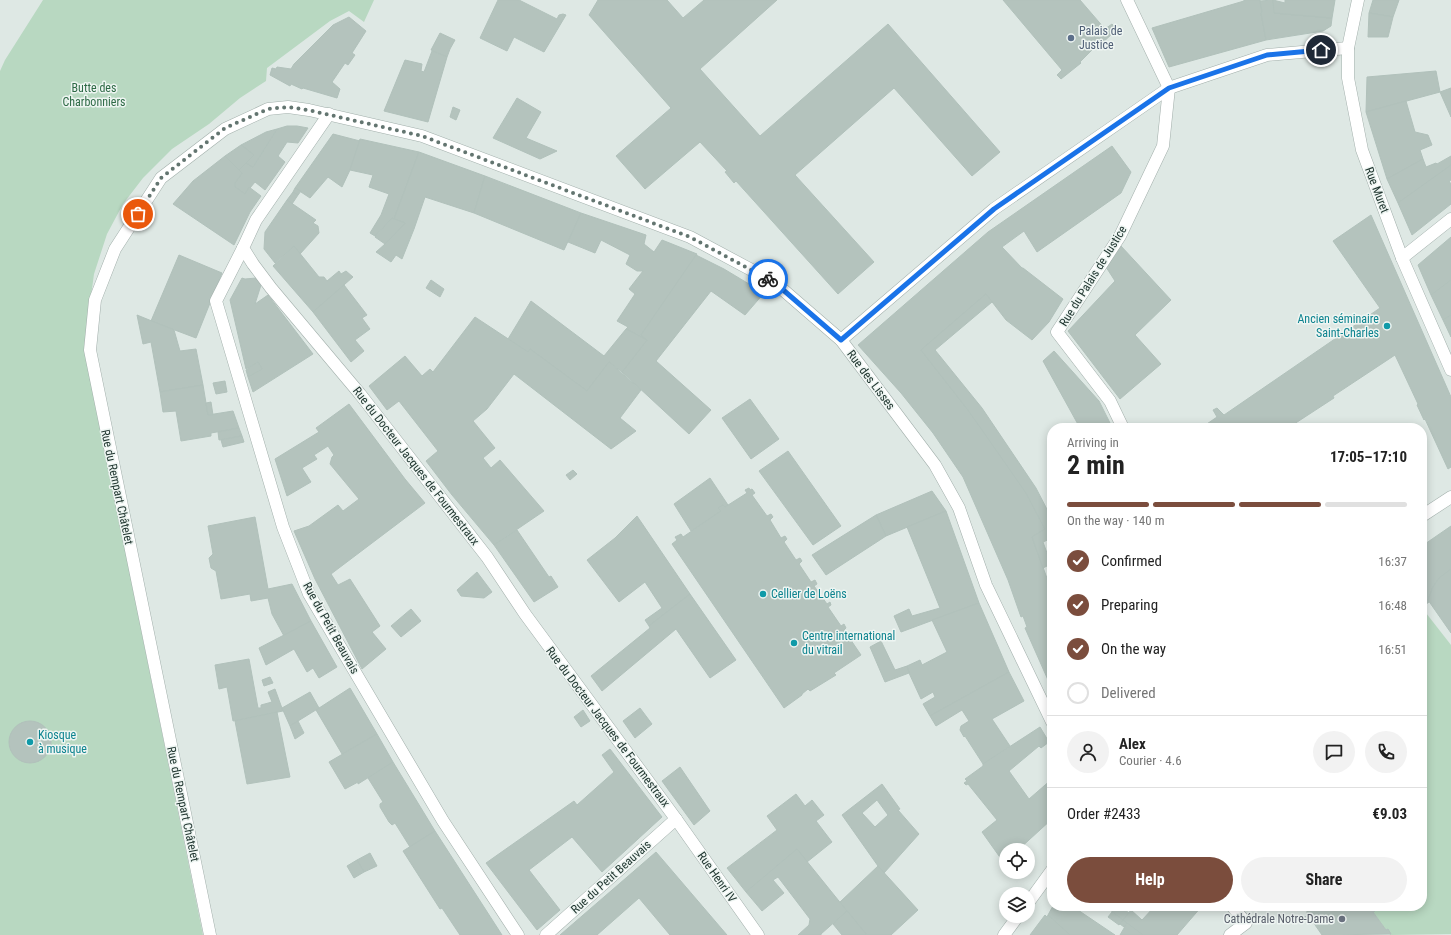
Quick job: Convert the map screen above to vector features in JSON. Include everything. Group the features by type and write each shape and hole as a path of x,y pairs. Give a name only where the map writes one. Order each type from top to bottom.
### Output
{"street":[{"path":"1127,0 1169,88"},
{"name":"Rue Muret","path":"1358,0 1348,48 1348,78 1362,150 1402,258 1451,370"},
{"path":"841,340 994,209 1169,88 1267,55 1348,48"},
{"name":"Rue du Palais de Justice","path":"1121,423 1110,401 1057,332 1120,236 1162,146 1169,88"},
{"name":"Rue des Lisses","path":"268,109 288,107 308,110 422,136 690,237 774,282 841,340 936,465 959,508 986,585 1047,712"},
{"name":"Rue du Rempart Châtelet","path":"210,935 90,350 95,300 115,249 161,178 225,128 268,109"},
{"path":"243,248 256,220 329,114"},
{"path":"1402,258 1451,219"},
{"name":"Rue du Docteur Jacques de Fourmestraux","path":"243,248 253,264 360,394 487,557 525,614 676,818"},
{"name":"Rue du Petit Beauvais","path":"243,248 216,301 283,527 309,594 443,821 518,935"},
{"path":"1427,513 1451,497"},
{"name":"Rue du Petit Beauvais","path":"546,935 676,818"},
{"name":"Rue Henri IV","path":"676,818 758,935"},
{"path":"1035,893 1047,877"},
{"path":"1230,935 1246,923 1236,911"},
{"path":"1004,935 1013,923"}],"green space":[{"name":"Butte des Charbonniers","path":"43,0 374,0 364,22 349,11 330,21 267,68 266,81 240,98 209,124 172,149 143,178 123,204 107,234 94,274 84,348 203,935 0,935 0,71 5,60"},
{"path":"1427,614 1451,645 1451,934 1390,935 1388,929 1386,930 1373,912 1427,911"}],"building":[{"path":"498,0 519,0 557,19 559,15 566,15 544,52 514,37 507,51 480,38"},
{"path":"598,0 667,0 683,18 704,0 777,0 700,69 760,136 888,24 1000,152 972,176 894,88 795,175 874,262 838,294 736,181 734,183 725,172 727,171 700,142 645,189 616,156 671,108 589,15"},
{"name":"Palais de Justice","path":"1003,0 1080,0 1105,29 1112,24 1116,29 1100,45 1094,48 1080,62 1081,63 1061,79 1057,75 1062,70"},
{"path":"1244,0 1260,0 1266,40 1169,67 1152,28"},
{"path":"1273,0 1274,13 1332,18 1331,26 1323,31 1266,40 1260,1"},
{"path":"1273,0 1285,3 1285,0 1335,0 1332,18 1274,13"},
{"path":"1373,0 1399,0 1393,17 1369,13"},
{"path":"1369,13 1393,17 1388,37 1368,37"},
{"path":"349,17 366,31 352,53 355,55 348,65 345,63 332,82 340,89 337,98 303,88 302,89 291,84 290,86 270,75 272,68 276,69 277,67 291,69 294,64 333,25"},
{"path":"440,33 455,40 447,57 431,50"},
{"path":"432,51 447,57 428,122 384,111 405,60 422,64 421,71 424,72"},
{"path":"1436,71 1440,92 1366,112 1367,77"},
{"path":"1451,88 1451,117 1440,92"},
{"path":"517,98 541,112 526,138 557,151 540,159 493,138"},
{"path":"1406,101 1415,132 1428,135 1432,145 1420,150 1423,159 1387,179 1366,112"},
{"path":"453,107 460,110 456,120 450,117"},
{"path":"287,126 308,128 298,143 287,142 278,156 285,162 265,190 255,182 245,194 235,187 235,183 242,173 239,170 246,163 253,167 277,129"},
{"path":"277,129 253,167 246,163 254,155 241,145 266,132"},
{"path":"333,134 360,141 350,170 342,187 328,177 310,198 295,188"},
{"path":"360,139 419,152 394,219 392,218 375,236 370,233 381,215 389,194 369,187 373,175 350,170"},
{"path":"241,145 254,155 239,170 225,156"},
{"path":"1112,146 1131,172 1121,193 1037,252 1024,231 1002,247 1022,268 1063,299 1049,322 1032,340 1006,320 986,294 921,350 968,410 999,453 1026,493 1045,529 1032,537 1047,578 1047,678 1025,628 1027,627 1023,616 1021,617 1008,580 963,477 933,433 901,393 858,345 988,232"},
{"path":"419,152 485,176 474,213 425,197 402,259 396,255 391,262 376,252 405,223 394,219"},
{"path":"225,156 242,173 235,183 235,187 245,194 249,187 261,196 250,212 234,245 173,204 193,181"},
{"path":"1451,156 1451,165 1398,203 1387,179 1423,159 1426,167 1436,163 1437,164"},
{"path":"1451,165 1451,180 1449,181 1451,184 1451,204 1412,235 1398,203"},
{"path":"485,176 581,213 564,250 474,213"},
{"path":"295,188 301,191 298,195 293,192"},
{"path":"293,192 298,195 292,204 287,200"},
{"path":"287,200 316,220 313,223 318,226 319,233 300,254 294,246 275,263 264,249 265,232"},
{"path":"581,213 646,235 644,244 654,252 662,240 697,254 641,335 647,340 626,329 628,327 617,321 635,294 629,289 643,271 637,271 626,264 630,255 601,240 595,253 568,242"},
{"name":"Ancien séminaire Saint-Charles","path":"1371,215 1451,397 1451,467 1448,469 1395,355 1296,423 1208,423 1217,417 1213,410 1217,408 1224,415 1380,308 1333,241"},
{"path":"392,218 405,223 385,244 375,237"},
{"path":"1451,237 1451,280 1431,295 1418,265"},
{"path":"294,246 319,277 324,277 327,281 339,271 341,274 346,271 353,277 313,312 273,266"},
{"path":"1121,246 1171,300 1135,335 1161,364 1120,399 1068,331 1115,281 1106,267"},
{"path":"179,255 222,273 196,338 151,321"},
{"path":"696,255 724,269 764,293 745,315 711,291 656,361 711,410 689,434 622,372 647,340 641,335"},
{"path":"242,278 256,278 261,285 255,304 268,295 313,354 253,392 248,377 262,369 258,362 246,369 230,300"},
{"path":"431,280 444,289 440,297 426,288"},
{"path":"1451,280 1451,315 1443,320 1431,295"},
{"path":"344,285 367,315 362,318 370,329 355,340 364,351 351,362 313,312"},
{"path":"986,294 992,302 935,350 982,408 1036,488 1047,509 1047,540 1043,542 1047,553 1047,566 1043,568 1032,537 1045,529 1026,493 968,410 921,350"},
{"path":"531,301 604,356 626,329 647,340 622,372 609,362 587,391 530,349 528,352 508,339"},
{"path":"137,315 174,330 180,351 196,349 203,385 160,392 151,342 143,344"},
{"path":"1451,315 1451,337 1443,320"},
{"path":"475,317 528,352 530,349 587,391 609,362 641,390 620,418 636,431 611,449 514,374 487,409 473,421 495,448 483,458 491,468 500,460 544,511 494,545 426,461 438,451 399,401 387,410 369,386 405,356 422,376 430,369 433,372"},
{"path":"1054,351 1099,401 1110,423 1077,423 1043,361"},
{"path":"258,362 262,369 248,377 246,370"},
{"path":"225,381 227,392 216,394 213,383"},
{"path":"203,385 208,415 233,411 239,428 211,433 211,436 181,441 176,411 163,412 160,392"},
{"path":"750,399 779,439 751,459 722,418"},
{"path":"211,402 213,415 208,415 206,403"},
{"path":"349,404 405,479 425,503 331,574 338,585 350,579 380,626 372,632 386,649 362,669 315,579 294,531 309,526 338,505 343,511 359,499 330,464 334,455 328,446 314,455 317,459 302,468 311,482 287,496 275,459 319,432 316,428"},
{"path":"239,428 242,436 219,440 218,432"},
{"path":"242,436 244,442 223,447 221,440"},
{"path":"788,451 841,526 813,545 759,471"},
{"path":"573,470 577,474 570,480 566,475"},
{"path":"710,478 728,505 725,507 723,505 718,508 721,511 691,531 674,504"},
{"name":"Cellier de Loëns","path":"749,488 755,493 752,495 767,516 771,514 773,517 770,520 781,538 785,536 787,539 784,542 796,560 800,558 802,561 799,564 811,582 815,580 817,584 814,586 827,604 830,602 831,605 828,607 841,626 844,624 846,628 844,630 861,655 834,673 836,675 810,691 808,689 784,708 672,544 677,540 675,537 681,534 683,537 721,511 718,508 723,505 725,507 747,493 745,490"},
{"path":"932,491 946,511 886,536 876,515"},
{"path":"946,511 979,603 901,632 894,616 909,609 912,616 940,608 907,527"},
{"path":"876,515 886,536 826,575 812,555"},
{"path":"637,516 690,594 649,626 645,620 662,608 645,582 619,602 587,560 615,538"},
{"path":"255,517 268,589 292,584 311,621 284,636 272,614 268,598 251,601 250,594 221,599 216,571 211,568 209,558 213,554 208,526"},
{"path":"1451,526 1451,569 1439,578 1433,587 1428,600 1429,602 1427,603 1427,543"},
{"path":"517,530 549,577 551,576 558,587 534,602 494,545"},
{"path":"1451,569 1451,633 1428,600 1433,587 1439,578"},
{"path":"477,572 492,592 484,598 461,596 457,590"},
{"path":"690,594 736,660 710,678 676,629 602,691 591,676 650,628 649,626"},
{"path":"979,603 1009,672 930,716 923,704 935,697 933,692 921,699 907,666 920,660 922,665 947,652 932,620"},
{"path":"411,609 421,621 401,637 391,626"},
{"path":"311,621 337,667 319,678 313,668 307,672 294,649 266,665 259,648"},
{"path":"881,641 895,670 907,666 909,673 885,682 870,647"},
{"path":"249,659 258,708 261,708 261,705 272,702 268,692 275,689 283,711 233,721 227,687 219,689 215,665"},
{"path":"1009,672 1024,701 992,719 1010,746 983,764 960,730 961,726 969,721 962,710 936,726 930,716"},
{"path":"270,677 273,683 264,686 262,680"},
{"path":"350,688 377,734 342,754 316,710"},
{"path":"310,692 319,708 290,726 282,708"},
{"path":"640,708 652,724 635,738 623,721"},
{"path":"583,710 590,721 581,727 574,717"},
{"path":"277,712 290,777 247,784 235,721"},
{"name":"Kiosque à musique","path":"26,721 34,721 42,724 48,730 51,742 48,754 42,760 34,763 26,763 18,760 12,754 9,746 9,738 12,730 18,724"},
{"path":"298,721 304,733 295,739 290,726"},
{"path":"1040,727 1047,739 1047,744 1041,748 1039,746 1009,771 1029,799 1047,783 1047,824 1026,843 999,843 999,856 982,832 997,820 968,784 966,785 964,783 967,781 965,779 983,766 983,764"},
{"path":"377,734 393,762 358,784 358,782 345,789 329,762"},
{"path":"610,749 662,817 602,872 572,837 529,870 560,910 537,930 486,863 574,801 577,805 614,772 602,755"},
{"path":"393,762 435,831 410,847 395,823 392,825 389,822 380,807 380,804 383,802 368,778"},
{"path":"680,767 710,811 694,825 662,781"},
{"path":"882,784 900,809 898,810 919,834 884,873 842,815","holes":["877,800 888,815 875,827 862,813"]},
{"path":"796,794 805,806 812,800 824,815 816,821 832,842 807,862 797,849 746,892 727,868 777,830 767,816"},
{"path":"435,831 502,935 460,935 442,908 440,909 403,851"},
{"path":"797,849 847,911 821,935 798,935 809,925 810,919 778,877 773,880 784,893 762,911 746,892"},
{"path":"656,852 727,935 670,935 639,898 597,935 560,935"},
{"path":"370,853 377,866 364,872 357,860"},
{"path":"357,860 364,872 354,878 347,866"},
{"path":"878,866 918,910 891,935 865,935 866,934 840,902"},
{"path":"847,911 866,934 865,935 842,935 833,924"},
{"path":"1050,911 1079,911 1115,935 1070,935 1048,915"},
{"path":"1111,911 1126,911 1129,913 1123,920"},
{"path":"1130,911 1132,911 1142,920 1150,911 1198,911 1177,935 1143,935 1123,920"},
{"name":"Cathédrale Notre-Dame","path":"1307,911 1375,911 1373,912 1386,930 1388,929 1391,934 1322,935 1313,922 1309,924 1304,917 1307,916"},
{"path":"1112,912 1123,920 1119,925 1108,917"},
{"path":"1045,915 1047,917 1048,915 1070,935 1030,935"},
{"path":"1123,920 1127,923 1124,927 1120,924"},
{"path":"1127,923 1143,935 1120,935"}],"way so far":[{"path":"138,214 161,178 225,128 268,109 288,107 308,110 422,136 690,237 768,279"}],"place":[{"name":"Palais de Justice","path":"1071,38"},
{"name":"Ancien séminaire Saint-Charles","path":"1387,326"},
{"name":"Cellier de Loëns","path":"763,594"},
{"name":"Centre international du vitrail","path":"794,643"},
{"name":"Kiosque à musique","path":"30,742"},
{"name":"Cathédrale Notre-Dame","path":"1342,919"}],"route":[{"path":"768,279 774,282 841,340 994,209 1169,88 1267,55 1321,50"}]}
